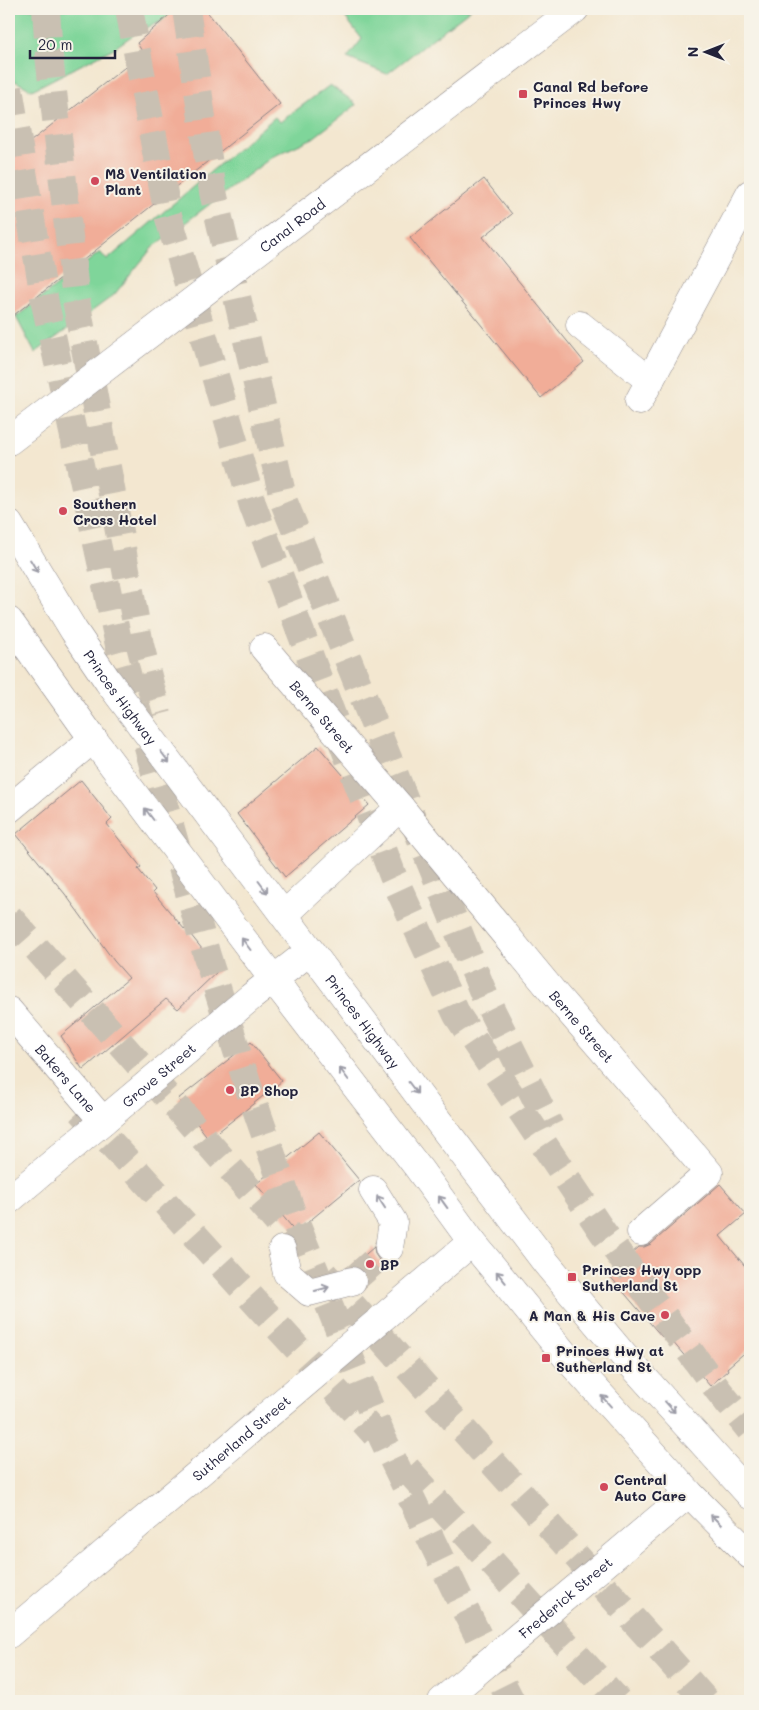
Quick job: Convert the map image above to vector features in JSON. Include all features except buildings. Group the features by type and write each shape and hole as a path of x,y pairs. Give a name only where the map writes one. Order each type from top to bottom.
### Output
{"main road":[{"name":"Canal Road","path":"9,441 575,9"},
{"path":"580,325 644,391 750,194"},
{"name":"Princes Highway","path":"9,524 74,630 108,681 547,1264 624,1356 750,1495"},
{"path":"9,621 93,739 472,1242 569,1360 689,1493 750,1555"},
{"name":"Berne Street","path":"264,648 400,806 557,997 709,1173 641,1232"},
{"path":"9,809 93,739"},
{"path":"284,915 400,806"},
{"name":"Grove Street","path":"9,1200 272,979 310,951"},
{"name":"Bakers Lane","path":"9,1011 103,1122"},
{"path":"373,1190 393,1222 389,1248"},
{"name":"Sutherland Street","path":"9,1634 472,1242"},
{"path":"282,1250 287,1272 309,1292 352,1281"},
{"name":"Frederick Street","path":"442,1701 689,1493"}],"green space":[{"path":"9,9 193,9 140,30 116,47 32,90 9,78"},
{"path":"339,9 471,9 387,74 347,58 362,39"},
{"path":"330,85 356,105 313,138 272,157 152,248 114,295 35,353 16,317 100,252 107,260 275,117 280,122"}],"tunnel":[{"path":"46,9 49,55 76,300 140,645 158,715"},
{"path":"129,9 168,215 253,506 393,876 457,1015 602,1231 718,1390 750,1430"},
{"path":"186,9 213,192 284,502 485,997 550,1127"},
{"path":"9,88 45,303 119,645 207,956 247,1083 295,1221 383,1439 511,1701"},
{"path":"9,917 297,1244"},
{"path":"81,1110 375,1434"},
{"path":"352,1281 389,1248"},
{"path":"324,1274 706,1701"},
{"path":"407,1469 618,1701"}],"place":[{"name":"Canal Rd before Princes Hwy","path":"523,94"},
{"name":"M8 Ventilation Plant","path":"95,181"},
{"name":"Southern Cross Hotel","path":"63,511"},
{"name":"BP Shop","path":"230,1090"},
{"name":"BP","path":"370,1264"},
{"name":"Princes Hwy opp Sutherland St","path":"572,1277"},
{"name":"A Man & His Cave","path":"665,1315"},
{"name":"Princes Hwy at Sutherland St","path":"546,1358"},
{"name":"Central Auto Care","path":"604,1487"}]}
